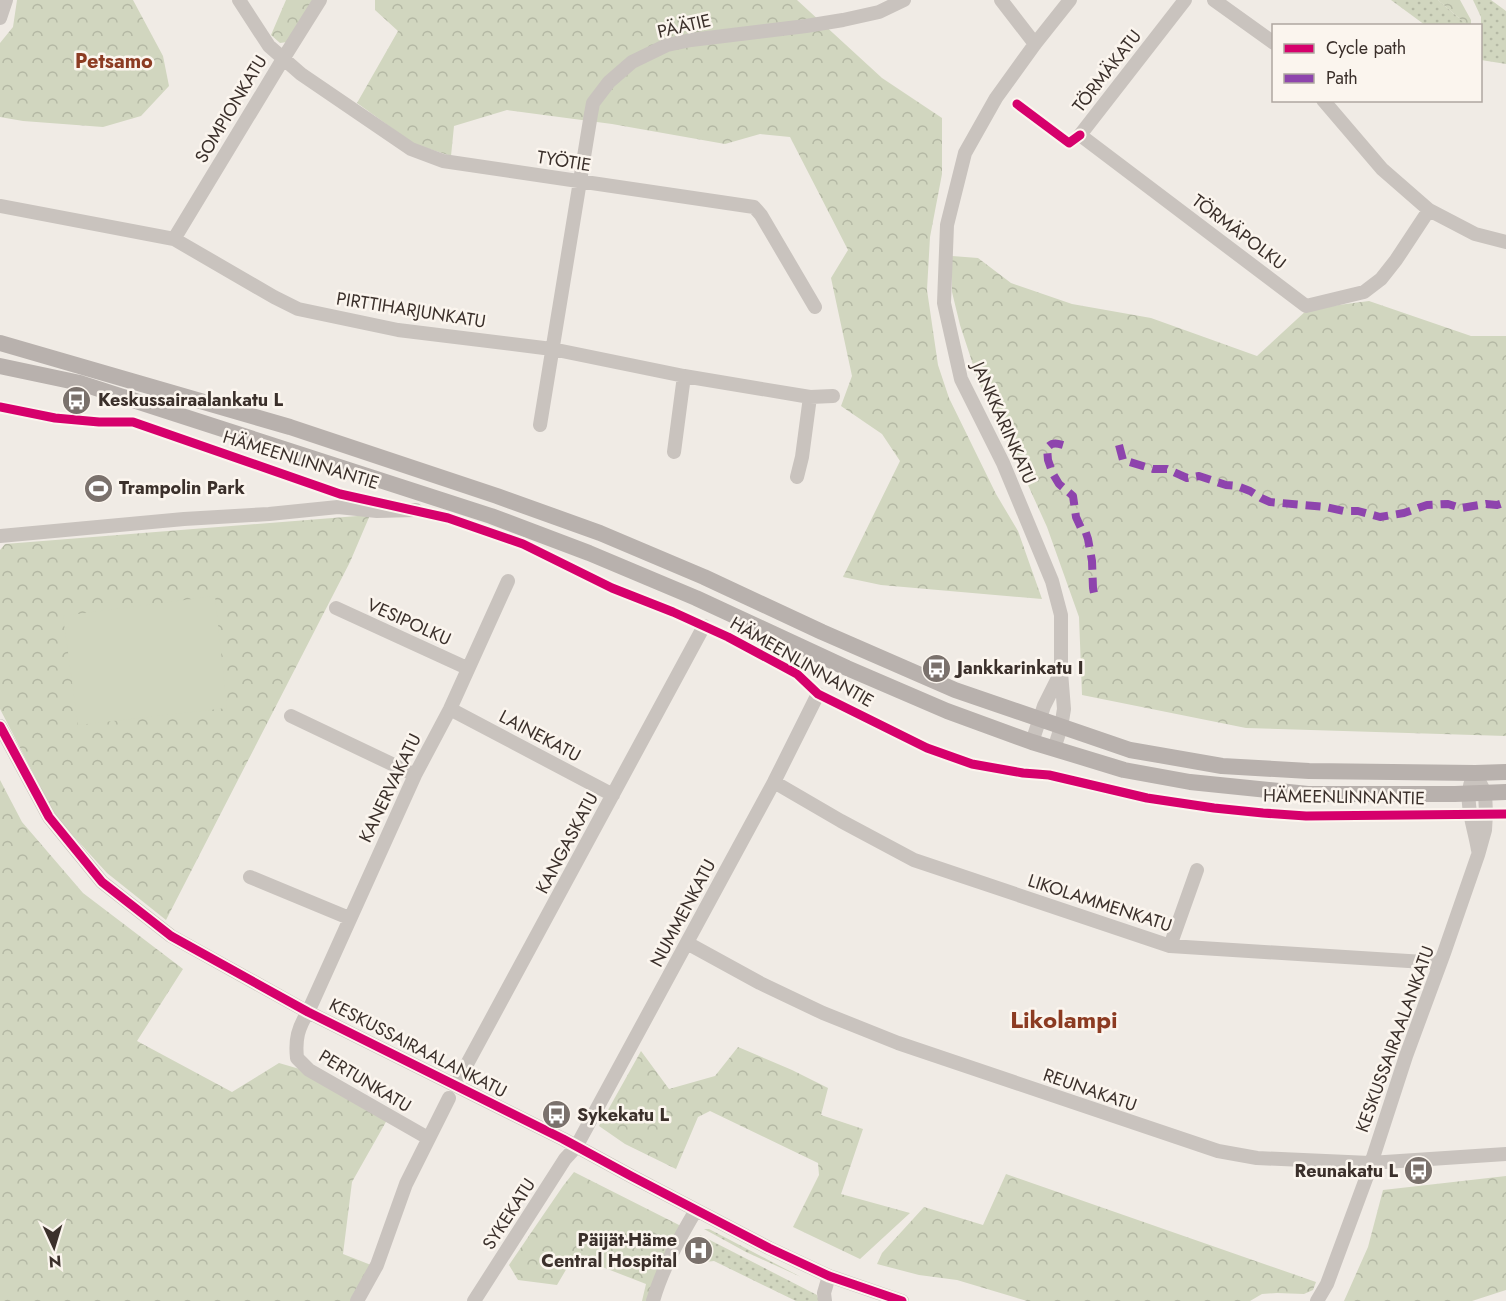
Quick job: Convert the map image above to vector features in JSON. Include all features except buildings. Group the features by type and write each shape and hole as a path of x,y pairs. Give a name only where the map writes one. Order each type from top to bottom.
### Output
{"main road":[{"name":"HÄMEENLINNANTIE","path":"0,343 290,427 518,503 704,577 955,690 1130,750 1222,766 1309,771 1506,772"},
{"name":"HÄMEENLINNANTIE","path":"0,366 80,383 490,516 589,553 696,598 947,711 1032,742 1124,770 1190,783 1308,794 1506,792"}],"street":[{"path":"0,18 6,0"},
{"name":"TYÖTIE","path":"239,0 269,46 283,59 301,74 411,149 443,161 754,207 761,215 815,307"},
{"name":"SOMPIONKATU","path":"174,239 320,0"},
{"name":"PÄÄTIE","path":"540,425 593,104 609,82 632,62 667,45 843,20 879,12 904,0"},
{"path":"1001,0 1035,44"},
{"name":"JANKKARINKATU","path":"1054,749 1064,709 1061,672 1061,615 1052,581 1003,463 961,379 944,303 947,225 966,153 996,98 1070,0"},
{"name":"TÖRMÄKATU","path":"1080,135 1185,0"},
{"path":"1214,0 1272,42"},
{"path":"1325,102 1382,169 1429,210 1475,234 1506,242"},
{"name":"TÖRMÄPOLKU","path":"1080,135 1306,306 1365,292 1381,279 1396,260 1429,210"},
{"name":"PIRTTIHARJUNKATU","path":"0,206 174,239 298,309 398,330 552,349 684,376 810,397 833,396"},
{"path":"674,452 684,376"},
{"path":"797,477 810,397"},
{"path":"0,536 338,507 377,511 416,510"},
{"name":"KANERVAKATU","path":"308,1012 415,775 450,709 508,581"},
{"name":"VESIPOLKU","path":"336,608 467,668"},
{"name":"KANGASKATU","path":"460,1077 704,626"},
{"name":"JANKKARINKATU","path":"1032,742 1044,706 1061,672"},
{"name":"NUMMENKATU","path":"576,1147 774,782 818,694"},
{"name":"LAINEKATU","path":"450,709 614,795"},
{"path":"291,716 415,775"},
{"name":"KESKUSSAIRAALANKATU","path":"0,726 49,817 102,882 171,936 308,1012 576,1147 769,1248 830,1276 902,1301"},
{"name":"KESKUSSAIRAALANKATU","path":"1317,1301 1327,1284 1367,1176 1406,1056 1478,855 1477,793 1470,783 1475,773"},
{"name":"LIKOLAMMENKATU","path":"774,782 914,861 1170,946 1440,963"},
{"path":"1170,946 1197,870"},
{"path":"250,877 349,918"},
{"name":"REUNAKATU","path":"687,943 760,983 823,1013 898,1043 1218,1151 1257,1158 1370,1163 1506,1154"},
{"name":"PERTUNKATU","path":"308,1012 301,1023 296,1042 297,1058 309,1070 428,1138"},
{"path":"357,1301 376,1265 406,1184 449,1098"},
{"name":"SYKEKATU","path":"474,1301 576,1147"},
{"path":"653,1301 665,1268 696,1210"},
{"path":"825,1301 824,1293 830,1276"}],"green space":[{"path":"17,0 133,0 163,56 169,86 141,116 103,127 0,117 0,43 13,27"},
{"path":"286,0 314,0 287,42 280,43 271,35"},
{"path":"375,0 797,0 882,78 942,118 942,174 930,237 927,290 938,365 949,398 996,494 1018,531 1042,599 881,585 843,577 900,461 882,434 841,406 852,376 831,278 848,250 790,137 760,134 725,144 612,124 507,110 454,126 451,156 414,144 357,103 398,31 375,10"},
{"path":"1391,0 1438,0 1466,24 1424,24"},
{"path":"1438,0 1460,0 1471,20 1471,24 1466,24"},
{"path":"1473,0 1491,0 1506,11 1506,64 1482,60 1481,17"},
{"path":"952,256 978,258 1011,283 1072,304 1151,318 1257,356 1308,309 1369,301 1471,336 1506,336 1506,736 1246,728 1082,695 1079,617 1047,527 979,383 952,292"},
{"path":"370,515 350,562 166,920 107,873 56,817 0,709 0,550 5,544"},
{"path":"215,596 227,708 78,725 63,616"},
{"path":"0,780 22,822 83,893 183,969 137,1041 232,1092 279,1063 303,1070 387,1120 352,1182 343,1254 371,1265 352,1301 0,1301"},
{"path":"738,1047 828,1088 821,1115 863,1129 841,1194 910,1213 860,1259 793,1227 819,1175 818,1163 710,1111 698,1117 676,1169 625,1144 599,1126 641,1051 669,1089 715,1076"},
{"path":"574,1172 681,1226 647,1301 642,1301 646,1284 574,1256 557,1285 518,1280 509,1265"},
{"path":"1006,1174 1316,1282 1313,1290 1304,1294 1262,1294 1250,1301 1027,1301 957,1280 919,1275 877,1264 882,1253 924,1207 983,1225"},
{"path":"1506,1176 1506,1290 1472,1301 1344,1301 1368,1247 1383,1190"},
{"path":"704,1229 709,1229 801,1277 746,1252"},
{"path":"700,1235 817,1295 819,1301 796,1301 714,1261 694,1263 688,1257"}],"marked path":[{"path":"1063,445 1049,446 1047,448 1048,460 1059,484 1073,496 1076,517 1081,528 1085,530 1092,561 1094,593"},
{"path":"1119,445 1123,460 1153,469 1167,469 1187,478 1199,476 1226,485 1237,486 1270,502 1358,511 1380,517 1404,513 1427,505 1448,504 1461,508 1506,502"}],"cycle path":[{"path":"1017,104 1069,143 1080,135"},
{"path":"0,407 55,418 133,422 340,494 448,518 523,544 612,588 728,637 797,674 818,694 927,748 972,764 1049,775 1147,798 1263,813 1306,816 1506,814"},
{"path":"0,726 49,817 102,882 171,936 308,1012 563,1139 769,1248 829,1276 902,1301"}],"place":[{"name":"Keskussairaalankatu L","path":"77,400"},
{"name":"Trampolin Park","path":"98,488"},
{"name":"Jankkarinkatu I","path":"936,668"},
{"name":"Sykekatu L","path":"556,1115"},
{"name":"Reunakatu L","path":"1419,1171"},
{"name":"Päijät-Häme Central Hospital","path":"698,1250"}],"district":[{"name":"Petsamo","path":"114,61"},
{"name":"Likolampi","path":"1064,1020"}]}
